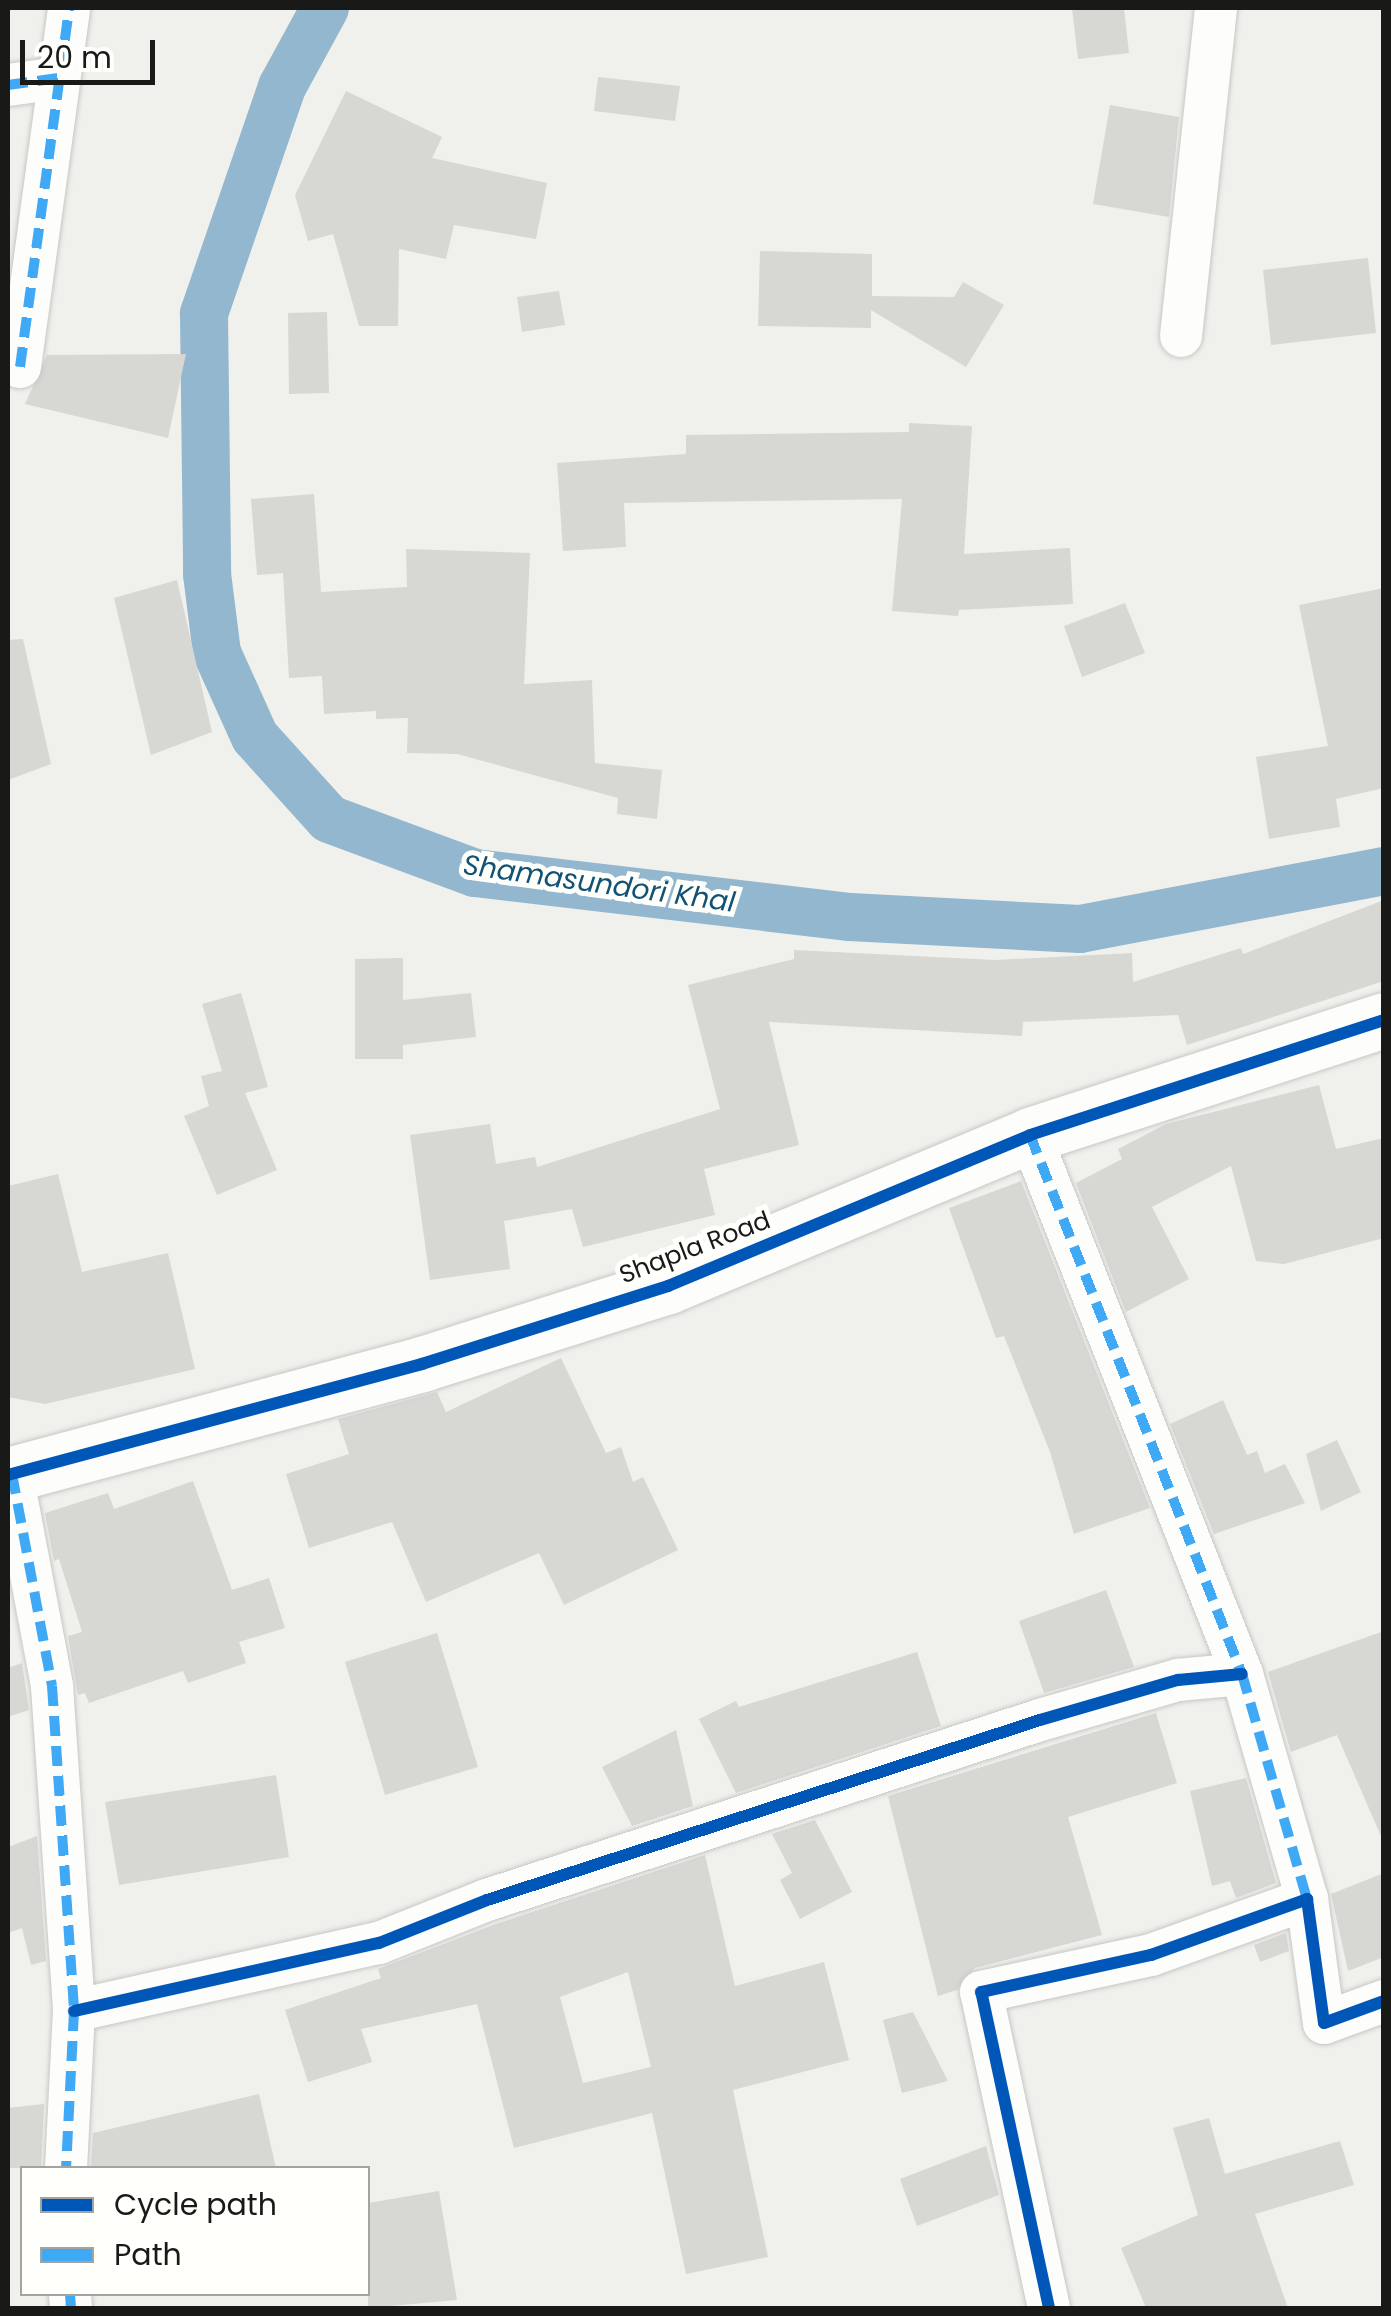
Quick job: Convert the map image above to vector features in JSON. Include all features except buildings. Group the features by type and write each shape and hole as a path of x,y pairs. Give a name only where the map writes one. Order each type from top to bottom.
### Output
{"street":[{"path":"20,367 69,8"},
{"path":"1182,336 1216,8"},
{"path":"8,84 59,78"},
{"name":"Shapla Road","path":"10,1474 422,1364 668,1286 1030,1135 1384,1020"},
{"path":"1030,1135 1242,1674 1306,1898 1324,2023 1384,2001"},
{"path":"10,1474 52,1686 74,2011 66,2166"},
{"path":"74,2011 379,1943 487,1900 1040,1720 1178,1680 1242,1674"},
{"path":"1049,2308 981,1992 1151,1955 1306,1898"}],"waterway":[{"name":"Shamasundori Khal","path":"325,8 282,87 204,314 207,574 217,653 255,737 329,819 475,873 850,917 1080,929 1384,871"}],"marked path":[{"path":"20,367 69,8"},
{"path":"8,85 59,78"},
{"path":"1030,1135 1242,1674 1307,1899"},
{"path":"12,1474 52,1686 74,2011 66,2166"},
{"path":"70,2296 71,2308"}],"cycle path":[{"path":"8,1475 422,1364 668,1286 1030,1135 1384,1020"},
{"path":"74,2011 379,1943 487,1900 1040,1720 1178,1680 1242,1674"},
{"path":"1049,2308 981,1992 1151,1955 1307,1899 1324,2023 1384,2001"}]}
